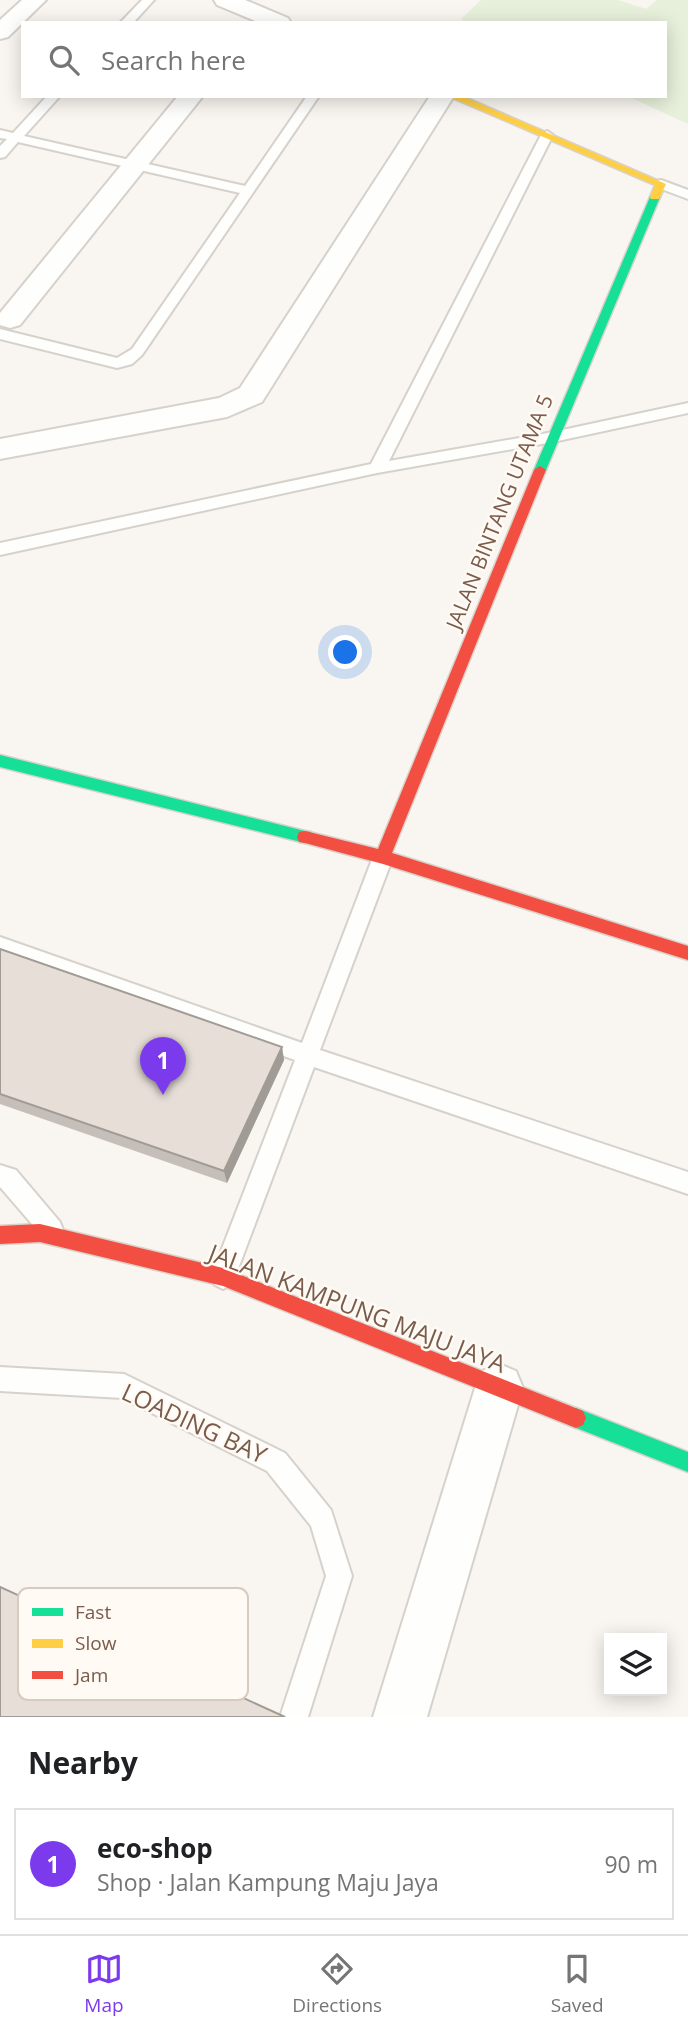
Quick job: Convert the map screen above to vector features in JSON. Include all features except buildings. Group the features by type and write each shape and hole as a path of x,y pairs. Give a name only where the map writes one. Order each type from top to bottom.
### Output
{"street":[{"path":"0,32 35,0"},
{"path":"225,0 263,20"},
{"path":"3,329 189,98"},
{"path":"0,449 227,407 251,395 441,98"},
{"path":"458,98 661,184"},
{"name":"JALAN BINTANG UTAMA 5","path":"383,857 553,437 661,184"},
{"path":"0,761 383,857 688,953"},
{"name":"JALAN KAMPUNG MAJU JAYA","path":"0,1234 40,1233 57,1236 223,1278 688,1462"},
{"path":"400,1717 499,1388"}],"lane":[{"path":"128,21 148,0"},
{"path":"0,153 52,98"},
{"path":"3,329 117,363 127,361 137,352 312,98"},
{"path":"0,134 249,191"},
{"path":"377,468 547,135"},
{"path":"661,184 688,195"},
{"path":"0,549 377,468 553,437 688,408"},
{"path":"223,1278 383,857"},
{"path":"0,946 307,1055 688,1183"},
{"path":"0,1176 8,1178 57,1236"},
{"name":"LOADING BAY","path":"0,1379 124,1387 276,1462 322,1519 339,1576 294,1717"}],"green space":[{"path":"481,0 618,0 646,9 657,0 688,0 688,124 631,98 667,98 667,21 461,19"}],"traffic: fast":[{"path":"540,470 655,197"},
{"path":"0,761 305,837"},
{"path":"576,1418 688,1462"}],"traffic: slow":[{"path":"458,98 661,184 655,197"}],"traffic: jam":[{"path":"383,857 540,470"},
{"path":"305,837 383,857 688,953"},
{"path":"0,1235 40,1233 223,1277 576,1418"}],"place":[{"name":"eco-shop","path":"163,1095"}]}
